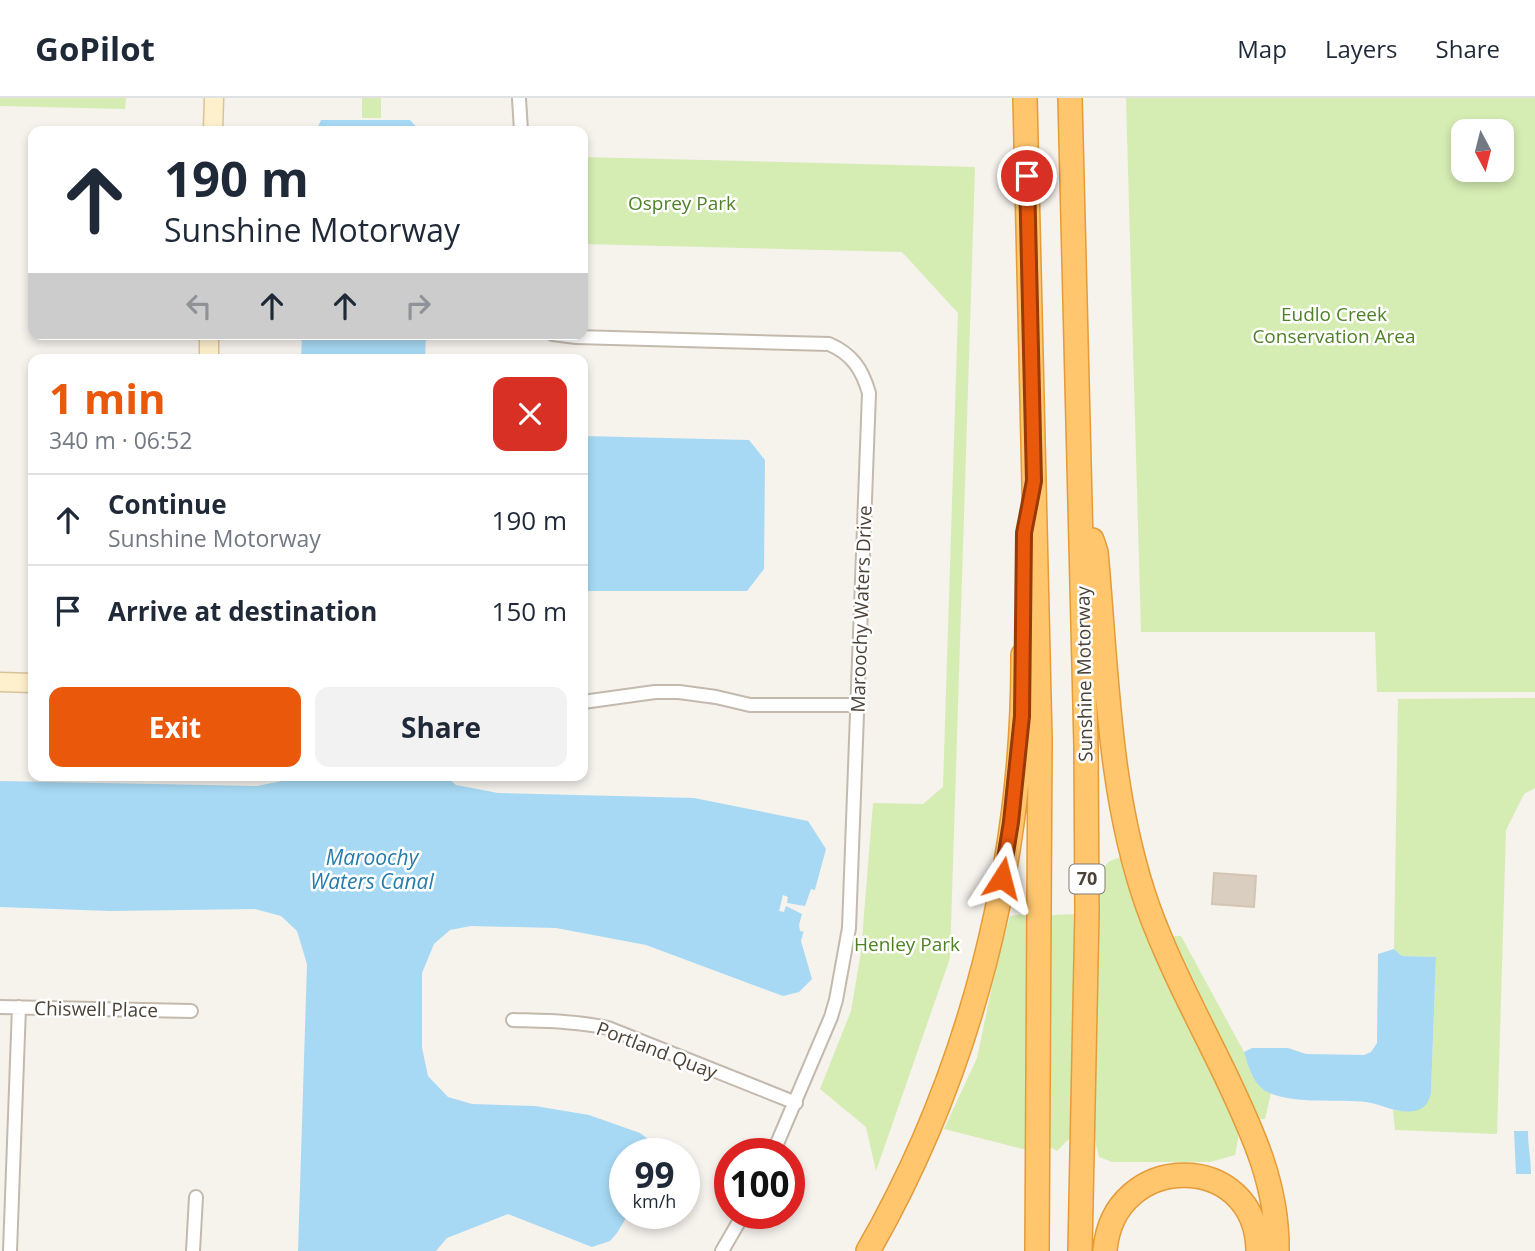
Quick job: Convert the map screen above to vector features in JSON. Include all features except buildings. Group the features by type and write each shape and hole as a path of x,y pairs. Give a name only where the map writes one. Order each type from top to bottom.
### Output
{"highway":[{"path":"1025,98 1040,740 1037,1251"},
{"name":"Sunshine Motorway","path":"1070,98 1081,507 1087,912 1080,1251"},
{"path":"868,1251 907,1179 953,1069 976,995 993,923 1008,844 1017,770 1024,662 1024,533 1034,481"},
{"path":"1081,507 1096,552 1117,778 1136,871 1160,937 1261,1152 1275,1205 1277,1251"},
{"path":"1105,1251 1111,1221 1129,1196 1156,1179 1184,1175 1214,1181 1233,1192 1250,1214 1258,1251"}],"street":[{"path":"213,126 214,98"},
{"path":"519,98 521,126"},
{"name":"Maroochy Waters Drive","path":"588,337 829,344 843,350 857,363 869,393 849,928 836,1000 823,1039 780,1138"},
{"path":"0,682 28,683"},
{"path":"588,701 655,692 679,692 750,705 857,705"},
{"name":"Chiswell Place","path":"0,1007 191,1011"},
{"path":"10,1251 19,1007"},
{"name":"Portland Quay","path":"513,1020 591,1024 608,1028 796,1104"},
{"path":"193,1251 196,1197"},
{"path":"722,1251 735,1229"}],"green space":[{"path":"0,98 126,98 125,109 0,106"},
{"path":"362,98 381,98 381,118 362,118"},
{"name":"Eudlo Creek Conservation Area","path":"1126,98 1535,98 1535,692 1377,692 1375,632 1141,632"},
{"path":"588,157 975,167 950,958 876,1171 866,1127 820,1089 851,1011 861,952 873,803 923,804 943,787 958,313 902,252 588,244"},
{"path":"1535,698 1535,788 1524,794 1506,830 1497,1134 1395,1130 1393,1110 1402,1111 1431,1093 1436,957 1402,956 1394,949 1398,699"},
{"path":"1121,857 1135,903 1151,937 1181,936 1244,1052 1252,1075 1261,1088 1271,1093 1265,1119 1236,1120 1239,1134 1235,1155 1210,1162 1112,1162 1099,1157 1094,1136 1073,1135 1057,1151 1052,1148 1023,1149 944,1129 977,1058 999,954 1010,916 1099,913 1100,870 1110,861"}],"water":[{"path":"321,120 410,120 415,126 318,126"},
{"path":"302,340 426,340 425,354 301,354"},
{"path":"588,436 749,440 765,460 764,569 747,591 588,591"},
{"name":"Maroochy Waters Canal","path":"0,781 257,786 282,781 451,781 456,785 498,793 694,798 808,821 826,849 801,941 812,979 799,992 783,996 646,945 556,928 471,926 450,930 434,944 422,973 422,1048 428,1076 448,1097 472,1104 535,1106 589,1115 640,1133 647,1138 609,1138 609,1229 619,1229 610,1241 592,1247 508,1214 447,1238 436,1251 298,1251 307,964 297,931 281,916 255,909 110,911 0,907"},
{"path":"1394,949 1402,956 1436,957 1431,1093 1426,1105 1407,1112 1366,1102 1285,1098 1260,1087 1244,1052 1252,1048 1288,1048 1306,1054 1364,1055 1371,1052 1377,1043 1378,954"},
{"path":"1514,1131 1528,1131 1531,1174 1516,1174"}],"pier":[{"path":"811,889 818,891 806,932 800,931 802,914 786,906 784,912 779,911 783,895 788,897 787,903 805,906"}],"route":[{"path":"1002,878 1022,716 1024,533 1034,481 1027,176"}],"park label":[{"name":"Osprey Park","path":"682,203"},
{"name":"Henley Park","path":"907,944"}]}
